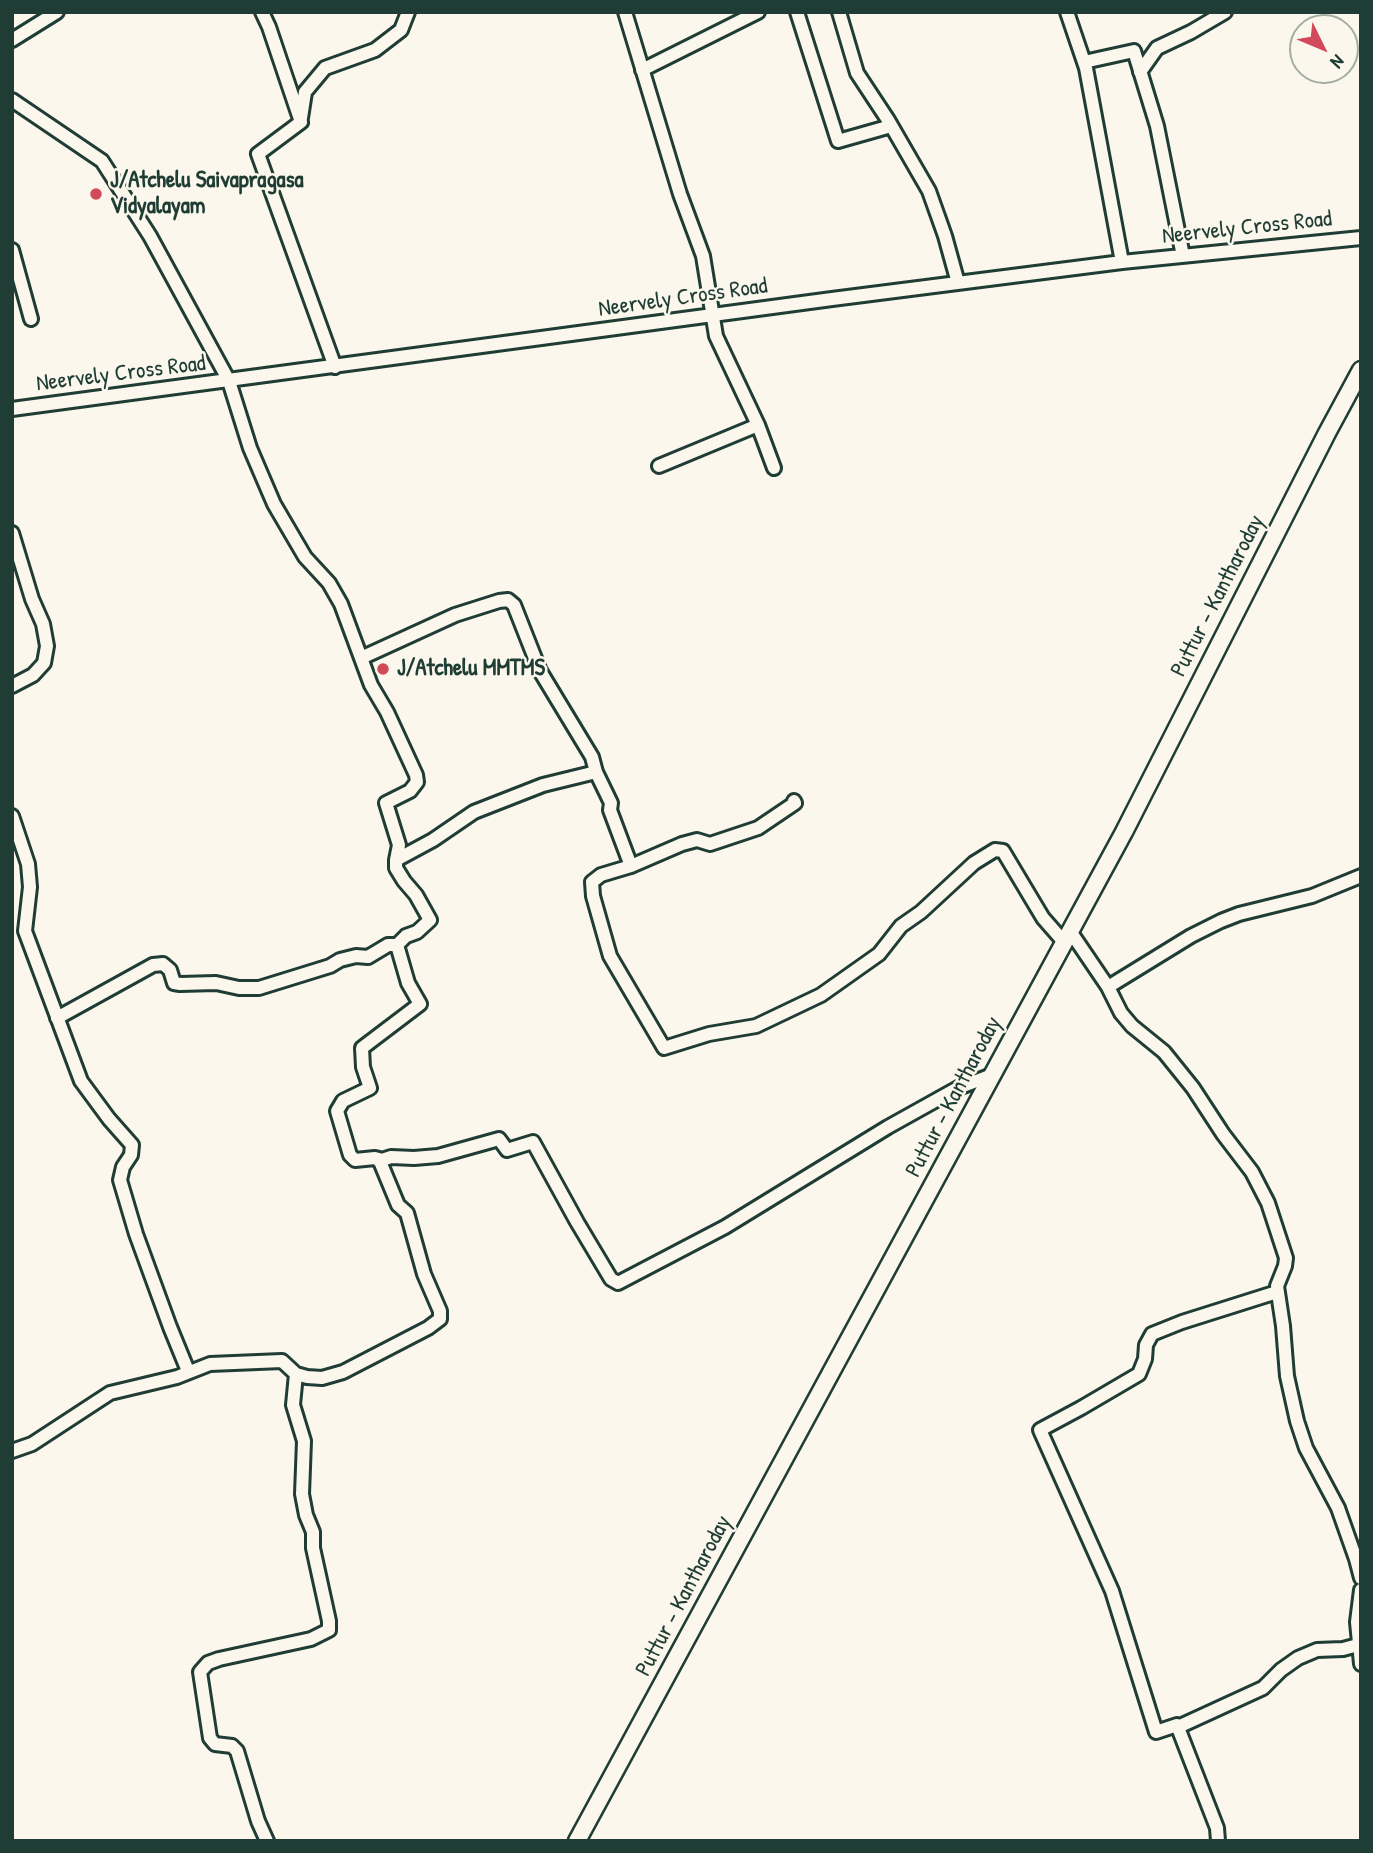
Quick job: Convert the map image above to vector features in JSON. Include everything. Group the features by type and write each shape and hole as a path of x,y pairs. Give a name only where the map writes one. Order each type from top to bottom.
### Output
{"main road":[{"name":"Puttur - Kantharoday","path":"578,1841 1124,832 1361,370"}],"street":[{"path":"12,40 57,12"},
{"path":"262,12 301,122"},
{"path":"335,367 258,154 301,122 305,92 325,68 375,50 401,30 408,12"},
{"path":"625,12 680,194 703,256 716,336 758,425 774,468"},
{"path":"642,70 758,12"},
{"path":"797,12 838,141 891,126"},
{"path":"839,12 857,73 929,191 958,283"},
{"path":"1067,12 1084,62 1122,262"},
{"path":"1140,72 1157,48 1225,12"},
{"path":"1084,62 1134,51 1157,126 1183,256"},
{"path":"12,100 102,161 150,236 229,381 250,448 274,504 305,557 329,583 341,604 371,685 387,712 416,775 417,782 410,790 386,803 399,845 396,868 430,920 397,945 388,945 368,957 356,956 340,960 330,966 259,988 239,988 216,983 174,983 170,970 163,964 153,965 57,1018"},
{"name":"Neervely Cross Road","path":"12,409 1122,262 1361,238"},
{"path":"12,250 31,319"},
{"path":"659,466 758,425"},
{"path":"12,533 32,599 43,624 47,646 44,663 33,676 12,686"},
{"path":"361,658 455,615 499,600 508,600 514,605 540,671 593,757 596,772 611,803 610,810 631,866"},
{"path":"396,860 474,813 543,785 596,772"},
{"path":"794,801 795,803 758,828 710,844 697,840 682,844 631,866 601,875 592,882 593,896 610,956 664,1048 709,1034 756,1026 821,995 879,954 901,926 921,912 974,863 995,850 1003,851 1042,918 1067,937 1108,987 1121,1013 1132,1026 1164,1052 1193,1088 1252,1172 1268,1203 1286,1258 1276,1286 1287,1376 1297,1420 1306,1448 1338,1508 1361,1578"},
{"path":"12,816 28,864 30,887 19,932 81,1081 132,1145 131,1155 123,1167 120,1180 149,1269 188,1371"},
{"path":"1108,987 1191,936 1222,921 1239,914 1312,896 1361,876"},
{"path":"12,1451 32,1444 110,1393 177,1377 210,1364 282,1361 296,1374 322,1378 343,1372 428,1328 440,1319 440,1311 424,1274 407,1213 398,1205 379,1161 375,1158 355,1160 350,1155 337,1111 343,1101 370,1088 363,1067 362,1048 420,1004 408,983 397,945"},
{"path":"379,1161 391,1157 438,1156 499,1139 507,1150 533,1142 611,1279 618,1283 725,1227 958,1088 992,1075"},
{"path":"1277,1292 1152,1334 1146,1345 1145,1359 1139,1374 1041,1430 1112,1591 1156,1732 1177,1725 1178,1727 1263,1688 1280,1670 1298,1658 1317,1650 1343,1649 1358,1645"},
{"path":"267,1841 258,1821 237,1751 232,1746 215,1744 210,1738 200,1672 208,1663 311,1639 328,1630 329,1621 313,1548 313,1532 302,1494 304,1441 293,1405 296,1374"},
{"path":"1361,1590 1357,1622 1361,1664"},
{"path":"1178,1727 1217,1828 1218,1841"}],"place":[{"name":"J/Atchelu Saivapragasa Vidyalayam","path":"96,194"},
{"name":"J/Atchelu MMTMS","path":"383,669"}]}
